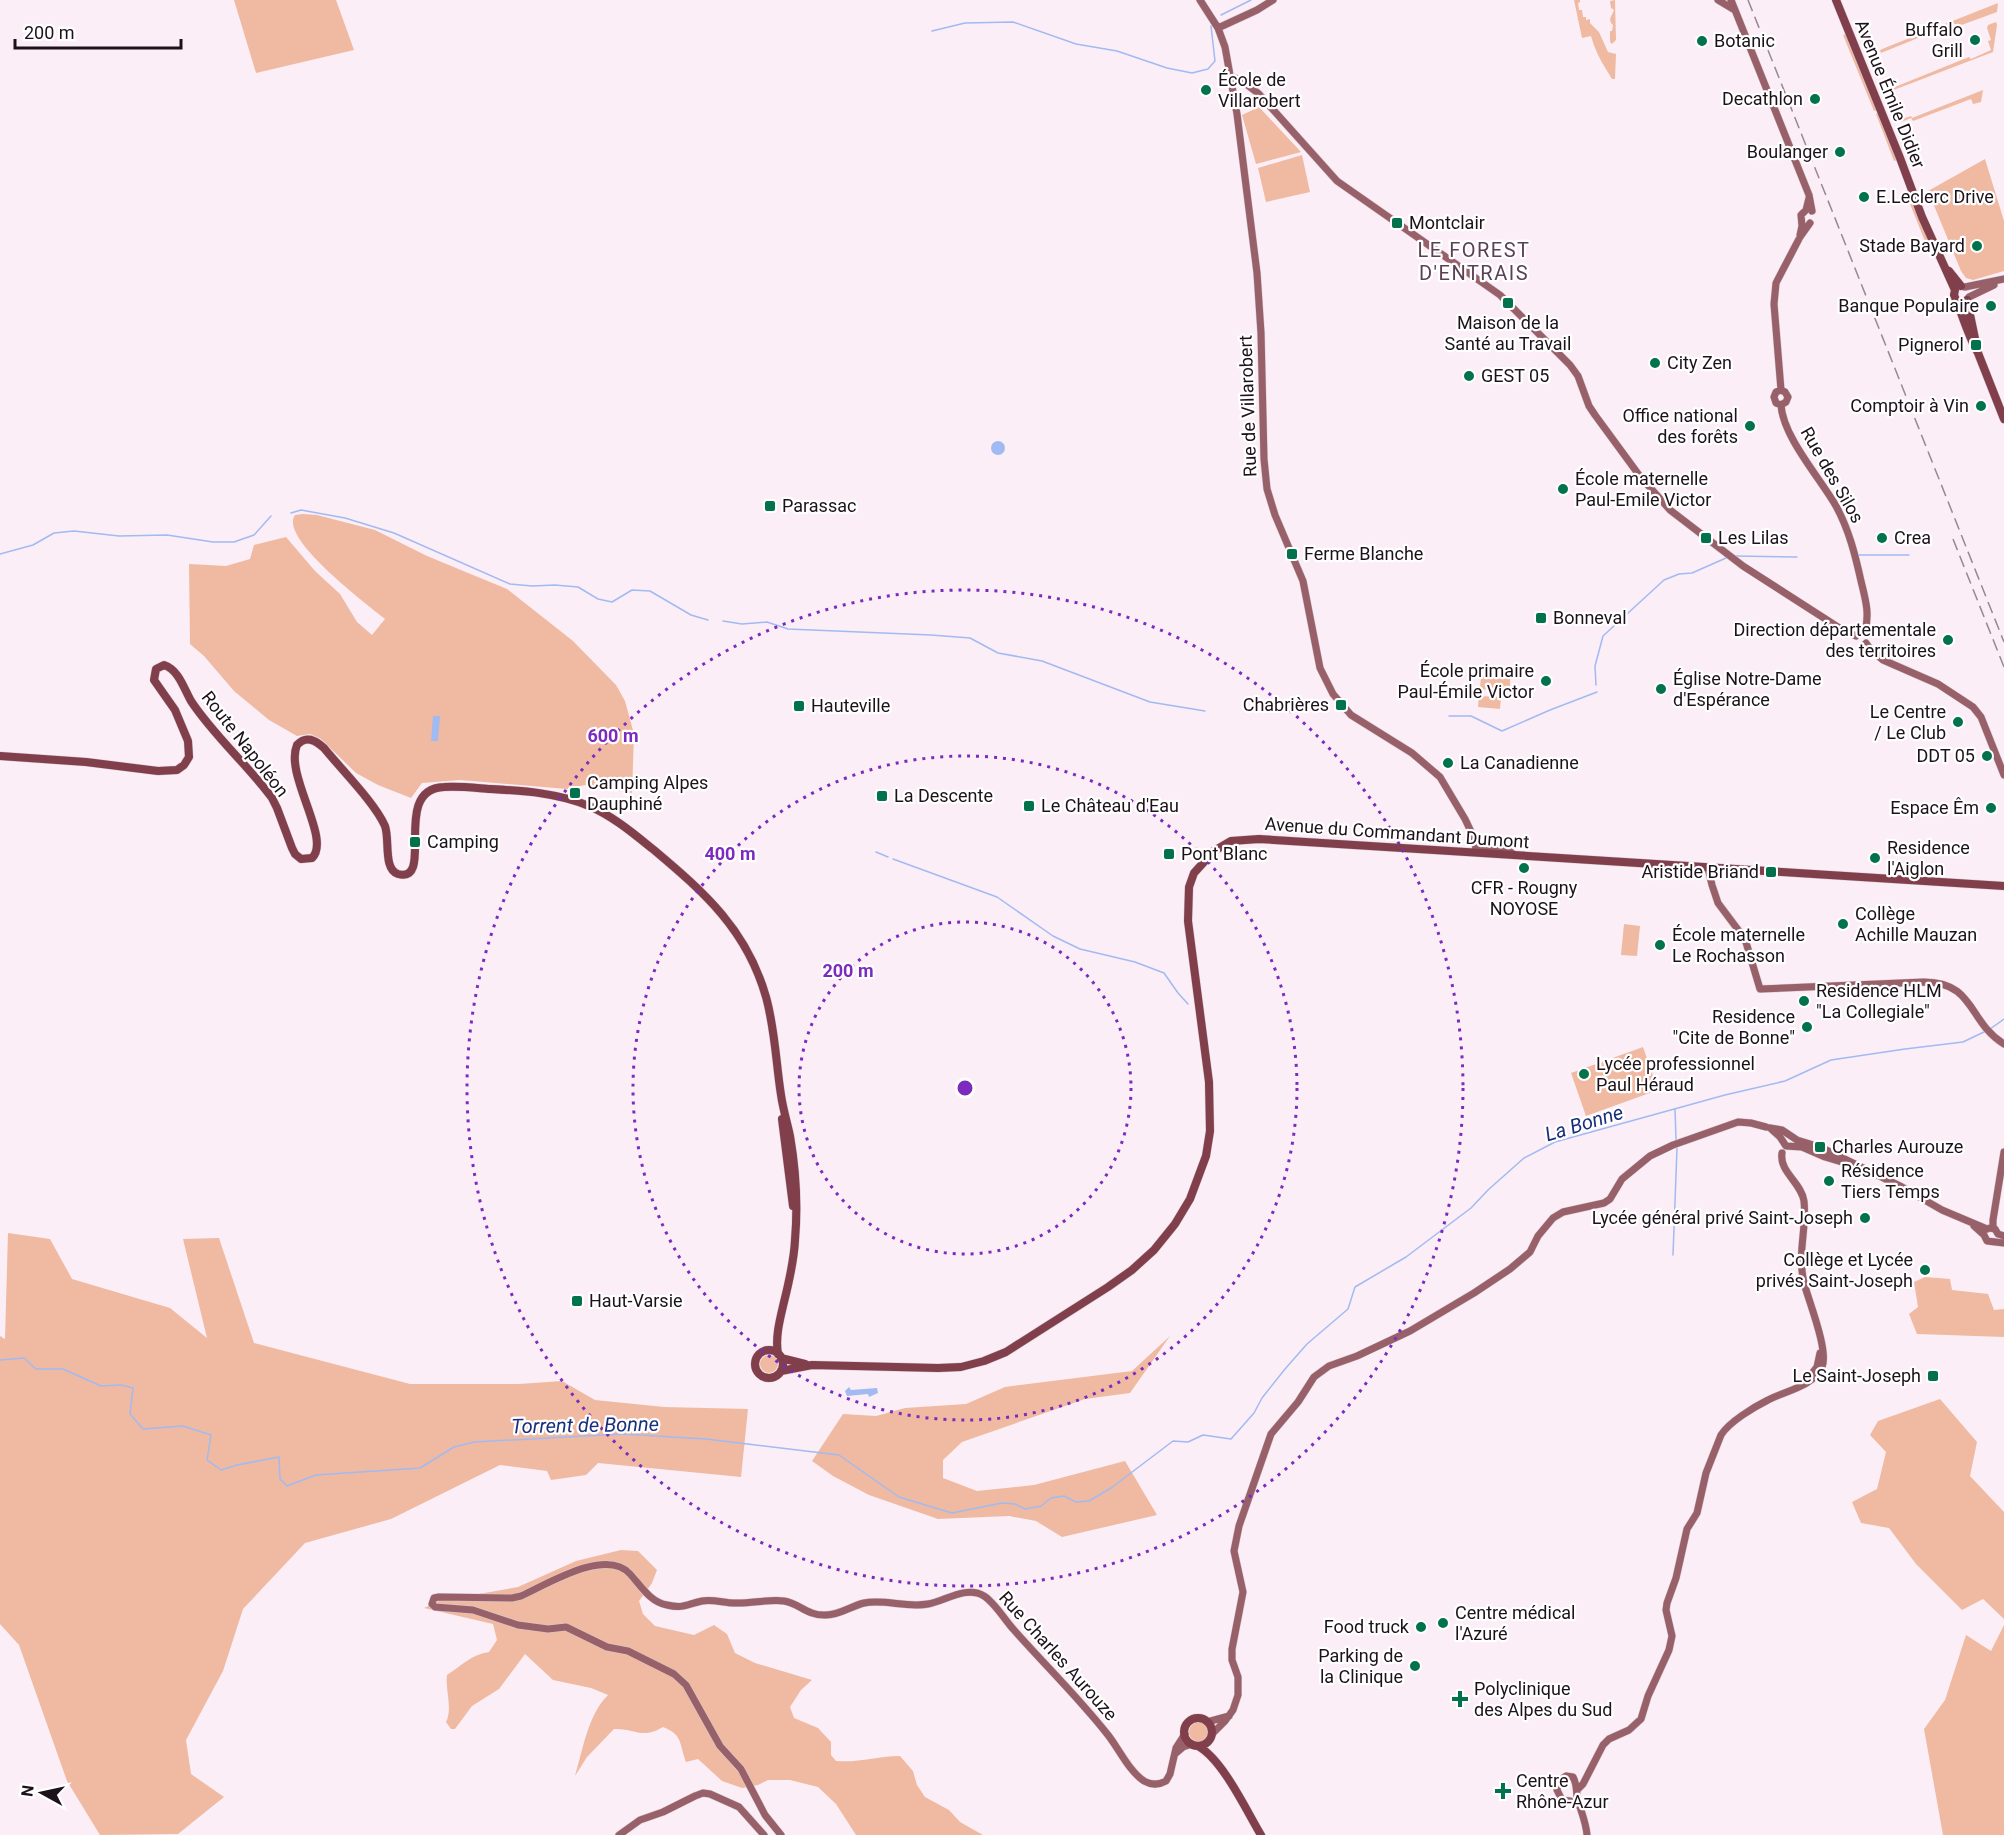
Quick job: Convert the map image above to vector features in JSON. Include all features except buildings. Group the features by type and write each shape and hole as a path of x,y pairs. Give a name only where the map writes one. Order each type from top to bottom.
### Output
{"main road":[{"name":"Avenue Émile Didier","path":"1836,0 1916,200 1944,264 1960,288"},
{"path":"1978,353 1968,298 1969,291 1960,288 1954,298 1958,301 1964,324 2004,419"},
{"path":"1958,301 1963,302 1968,298"},
{"name":"Route Napoléon","path":"0,756 86,762 164,772 181,768 189,757 188,741 175,710 154,680 156,669 164,665 175,672 199,711 272,798 278,808 291,848 301,859 308,859 315,855 318,843 295,761 295,749 304,740 312,740 324,748 378,814 388,837 388,864 397,873 409,872 414,865 414,832 420,800 431,790 442,787 558,796 588,806 616,821 694,884 717,907 736,931 755,966 766,999 782,1100 784,1144 796,1222 790,1275 779,1324"},
{"name":"Avenue du Commandant Dumont","path":"812,1365 961,1367 996,1357 1132,1270 1154,1250 1175,1224 1190,1199 1206,1156 1210,1131 1209,1082 1187,907 1190,882 1199,865 1221,846 1231,841 1245,839 1476,849 1514,855 2004,886"},
{"path":"779,1324 780,1356 783,1367 776,1376 768,1378 757,1372 756,1359 758,1355 766,1351 779,1324"},
{"path":"766,1351 812,1365"},
{"path":"781,1371 812,1365"},
{"path":"1218,1763 1207,1722 1192,1719 1186,1726 1187,1740 1208,1752 1218,1763 1261,1835"},
{"path":"1195,1745 1206,1744 1212,1736"}],"street":[{"name":"Rue de Villarobert","path":"1200,0 1218,28 1228,58 1232,80 1257,273 1265,474 1271,503 1303,581 1320,668 1333,694 1351,715 1412,753 1440,777 1465,819 1476,849"},
{"path":"1218,28 1273,0"},
{"path":"1722,0 1736,11"},
{"path":"1731,0 1809,195 1809,211 1815,218 1806,222 1801,215 1809,211"},
{"path":"1232,80 1246,84 1270,106 1337,180 1489,286 1564,358 1578,376 1589,406 1595,415 1639,476 1670,510 1743,566 1841,629 1856,636 1859,642 1866,643 1883,660 1938,684 1973,706 1981,717 2004,775"},
{"name":"Rue des Silos","path":"1806,222 1780,273 1774,294 1781,390 1776,392 1774,397 1776,403 1781,405 1785,423 1836,507 1849,534 1868,610 1865,631"},
{"path":"1960,288 2004,280"},
{"path":"1968,298 2004,280"},
{"path":"1856,636 1865,631 1869,635 1866,643"},
{"path":"1708,868 1718,903 1745,939 1760,989 1931,982 1946,984 1959,991 1986,1028 2004,1044"},
{"path":"1212,1736 1229,1716 1239,1695 1232,1649 1244,1592 1235,1559 1235,1540 1271,1434 1298,1402 1314,1377 1329,1365 1357,1356 1410,1331 1474,1293 1510,1269 1530,1252 1542,1230 1553,1218 1563,1212 1605,1203 1615,1193 1622,1179 1650,1156 1673,1145 1738,1122 1766,1127"},
{"path":"1792,1140 1786,1146 1770,1128 1782,1130 1802,1147 1856,1166 1902,1187 1936,1207 1993,1231 2004,1243"},
{"path":"1993,1231 2004,1152"},
{"path":"1570,1801 1603,1745 1609,1739 1634,1726 1641,1719 1648,1696 1669,1650 1672,1636 1666,1603 1676,1578 1687,1529 1697,1513 1706,1473 1724,1429 1768,1399 1812,1379 1824,1358 1801,1267 1804,1201 1798,1185 1783,1165 1782,1153"},
{"name":"Rue Charles Aurouze","path":"781,1835 765,1815 741,1769 720,1746 681,1678 628,1651 607,1647 566,1627 548,1629 518,1626 473,1610 435,1607 432,1604 434,1598 512,1598 575,1571 604,1564 621,1567 628,1571 653,1599 659,1603 675,1606 689,1606 702,1601 734,1603 779,1601 788,1602 808,1613 825,1616 842,1613 863,1603 928,1604 966,1592 979,1593 989,1599 1006,1622 1096,1721 1140,1777 1148,1783 1163,1782 1170,1774 1173,1757 1185,1734"},
{"path":"1207,1722 1229,1716"},
{"name":"Rue Charles Aurouze","path":"1173,1757 1183,1747 1195,1745"},
{"path":"1582,1812 1570,1801 1560,1798 1557,1786 1562,1777 1568,1776 1574,1779 1587,1775"},
{"path":"1574,1779 1587,1835"},
{"path":"619,1835 640,1820 703,1793 739,1808 764,1835"}],"shaded area":[{"path":"234,0 336,0 354,50 256,73"},
{"path":"1574,0 1580,0 1579,10 1582,10 1583,17 1586,17 1586,20 1590,19 1590,23 1599,32 1608,52 1616,54 1615,79 1612,79 1595,49 1591,36 1582,38"},
{"path":"1615,0 1616,40 1612,44 1610,31 1613,25 1610,19 1614,10 1611,8 1610,1"},
{"path":"1998,3 1997,12 1956,27 1954,23 1928,34 1928,37 1923,36 1881,53 1880,50"},
{"path":"1996,22 1993,52 1891,91 1890,89 1991,50 1987,28 1988,25"},
{"path":"1846,34 1877,110 1874,111 1843,35"},
{"path":"1983,90 1981,102 1973,104 1971,99 1913,121 1911,118 1901,122 1896,110 1898,108 1902,119 1911,116 1912,118"},
{"path":"1259,107 1301,152 1256,164 1242,115"},
{"path":"1878,113 1897,160 1894,161 1876,114"},
{"path":"1302,155 1310,192 1266,202 1258,168"},
{"name":"Stade Bayard","path":"1985,159 2004,221 2004,271 1973,280 1966,278 1961,271 1928,191"},
{"path":"1913,203 1932,250 1929,251 1910,204"},
{"path":"295,515 317,515 375,530 427,556 507,589 573,641 616,685 625,701 634,734 632,793 585,785 567,789 460,780 422,783 411,798 378,785 356,773 321,739 310,734 297,736 269,720 234,691 204,656 190,644 189,564 226,566 250,559 254,545 286,537 315,571 340,594 357,622 372,635 385,619 327,570 300,539 293,525"},
{"path":"1481,675 1510,676 1510,691 1480,689"},
{"path":"1479,696 1501,697 1500,709 1478,707"},
{"path":"1624,924 1640,926 1637,956 1621,955"},
{"path":"1643,1047 1658,1090 1586,1116 1571,1073"},
{"path":"8,1233 50,1239 72,1279 170,1308 207,1338 183,1239 219,1238 254,1343 410,1384 519,1384 562,1381 595,1400 664,1407 748,1409 741,1477 598,1463 586,1475 551,1480 547,1471 500,1465 391,1519 305,1543 243,1609 223,1671 186,1740 191,1774 224,1797 178,1834 100,1835 67,1781 19,1645 0,1624 0,1336 5,1339"},
{"path":"1925,1277 1950,1279 1952,1290 1988,1294 1994,1310 2004,1309 2004,1337 1917,1334 1909,1314 1918,1307 1914,1282"},
{"path":"1170,1336 1130,1393 1085,1399 962,1442 943,1460 943,1478 977,1491 1034,1485 1125,1461 1157,1515 1062,1537 1036,1521 1009,1516 938,1519 869,1495 833,1476 812,1461 843,1414 876,1416 905,1408 966,1404 1005,1387 1132,1371"},
{"path":"765,1355 773,1355 778,1360 776,1371 765,1373 760,1368 760,1360"},
{"path":"1940,1399 1977,1442 1970,1476 2004,1512 2004,1619 1983,1599 1962,1610 1916,1564 1889,1528 1861,1523 1852,1502 1877,1489 1886,1452 1870,1435 1878,1421"},
{"path":"621,1550 638,1551 657,1570 652,1583 639,1601 643,1614 655,1626 694,1635 714,1625 727,1634 735,1653 755,1663 812,1680 801,1690 790,1707 794,1718 818,1728 831,1742 831,1755 836,1761 900,1756 913,1771 917,1785 925,1797 949,1810 960,1822 983,1835 856,1835 836,1804 818,1787 790,1780 768,1780 758,1785 742,1788 722,1781 698,1759 686,1762 677,1737 663,1727 649,1733 614,1729 587,1757 575,1776 591,1722 608,1695 591,1688 553,1680 525,1654 499,1689 472,1706 455,1729 451,1729 446,1722 449,1711 447,1675 472,1658 489,1652 497,1640 493,1624 424,1608 439,1601 518,1587 576,1561"},
{"path":"2004,1625 2004,1835 1943,1835 1924,1729 1945,1700 1966,1635 1991,1651"},
{"path":"1199,1722 1206,1725 1209,1732 1206,1739 1199,1742 1192,1739 1189,1732 1192,1725"}],"water":[{"path":"998,441 1003,443 1005,448 1003,453 998,455 993,453 991,448 993,443"},
{"path":"433,716 440,716 438,741 431,741"},
{"path":"849,1387 851,1390 877,1388 878,1393 869,1397 868,1394 847,1396 845,1391"}],"waterway":[{"path":"1221,15 1251,0"},
{"path":"932,31 965,23 1013,22 1076,44 1117,51 1167,68 1192,73 1208,69 1215,61 1211,26"},
{"path":"291,513 301,510 345,518 394,533 510,584 578,587 598,599 612,602 632,590 650,591 691,615 708,620"},
{"path":"0,554 33,545 54,533 74,531 119,536 167,535 213,542 234,542 254,535 271,516"},
{"path":"1859,555 1909,555"},
{"path":"1735,556 1797,557"},
{"path":"1596,685 1595,666 1603,636 1664,580 1679,574 1692,573 1726,558"},
{"path":"723,621 742,624 767,622 788,629 970,638 998,653 1042,661 1150,702 1205,711"},
{"path":"1449,716 1471,716 1502,731 1597,692"},
{"path":"876,852 888,857"},
{"path":"893,859 997,897 1053,936 1080,949 1135,962 1164,973 1188,1004"},
{"name":"La Bonne","path":"1990,1029 2004,1019"},
{"name":"Torrent de Bonne","path":"0,1360 24,1358 36,1369 63,1369 101,1386 121,1385 133,1388 130,1414 143,1429 183,1426 211,1435 207,1460 221,1470 279,1457 280,1479 287,1486 316,1475 420,1468 454,1447 474,1442 623,1434 706,1439 839,1455 899,1497 952,1513 1002,1503 1015,1504 1025,1509 1041,1506 1051,1498 1064,1496 1076,1502 1089,1501 1111,1488 1173,1441 1188,1442 1203,1435 1231,1439 1307,1344 1348,1309 1355,1287 1406,1257 1471,1208 1524,1158 1555,1142 1725,1095 1785,1081 1831,1060 1963,1042 1986,1031"},
{"path":"1675,1109 1676,1140"},
{"path":"1673,1255 1677,1148"}],"railway":[{"path":"1748,0 2004,642"},
{"path":"1953,539 2004,667"}],"place":[{"name":"Buffalo Grill","path":"1975,40"},
{"name":"Botanic","path":"1702,41"},
{"name":"École de Villarobert","path":"1206,90"},
{"name":"Decathlon","path":"1815,99"},
{"name":"Boulanger","path":"1840,152"},
{"name":"E.Leclerc Drive","path":"1864,197"},
{"name":"Montclair","path":"1397,223"},
{"name":"Stade Bayard","path":"1977,246"},
{"name":"Maison de la Santé au Travail","path":"1508,303"},
{"name":"Banque Populaire","path":"1991,306"},
{"name":"Pignerol","path":"1976,345"},
{"name":"City Zen","path":"1655,363"},
{"name":"GEST 05","path":"1469,376"},
{"name":"Comptoir à Vin","path":"1981,406"},
{"name":"Office national des forêts","path":"1750,426"},
{"name":"École maternelle Paul-Emile Victor","path":"1563,489"},
{"name":"Parassac","path":"770,506"},
{"name":"Les Lilas","path":"1706,538"},
{"name":"Crea","path":"1882,538"},
{"name":"Ferme Blanche","path":"1292,554"},
{"name":"Bonneval","path":"1541,618"},
{"name":"Direction départementale des territoires","path":"1948,640"},
{"name":"École primaire Paul-Émile Victor","path":"1546,681"},
{"name":"Église Notre-Dame d'Espérance","path":"1661,689"},
{"name":"Chabrières","path":"1341,705"},
{"name":"Hauteville","path":"799,706"},
{"name":"Le Centre / Le Club","path":"1958,722"},
{"name":"DDT 05","path":"1987,756"},
{"name":"La Canadienne","path":"1448,763"},
{"name":"Camping Alpes Dauphiné","path":"575,793"},
{"name":"La Descente","path":"882,796"},
{"name":"Le Château d'Eau","path":"1029,806"},
{"name":"Espace Êm","path":"1991,808"},
{"name":"Camping","path":"415,842"},
{"name":"Pont Blanc","path":"1169,854"},
{"name":"Residence l'Aiglon","path":"1875,858"},
{"name":"CFR - Rougny NOYOSE","path":"1524,868"},
{"name":"Aristide Briand","path":"1771,872"},
{"name":"Collège Achille Mauzan","path":"1843,924"},
{"name":"École maternelle Le Rochasson","path":"1660,945"},
{"name":"Residence HLM \"La Collegiale\"","path":"1804,1001"},
{"name":"Residence \"Cite de Bonne\"","path":"1807,1027"},
{"name":"Lycée professionnel Paul Héraud","path":"1584,1074"},
{"name":"Charles Aurouze","path":"1820,1147"},
{"name":"Résidence Tiers Temps","path":"1829,1181"},
{"name":"Lycée général privé Saint-Joseph","path":"1865,1218"},
{"name":"Collège et Lycée privés Saint-Joseph","path":"1925,1270"},
{"name":"Haut-Varsie","path":"577,1301"},
{"name":"Le Saint-Joseph","path":"1933,1376"},
{"name":"Centre médical l'Azuré","path":"1443,1623"},
{"name":"Food truck","path":"1421,1627"},
{"name":"Parking de la Clinique","path":"1415,1666"},
{"name":"Polyclinique des Alpes du Sud","path":"1460,1699"},
{"name":"Centre Rhône-Azur","path":"1503,1791"}],"district":[{"name":"LE FOREST D'ENTRAIS","path":"1474,262"}]}
